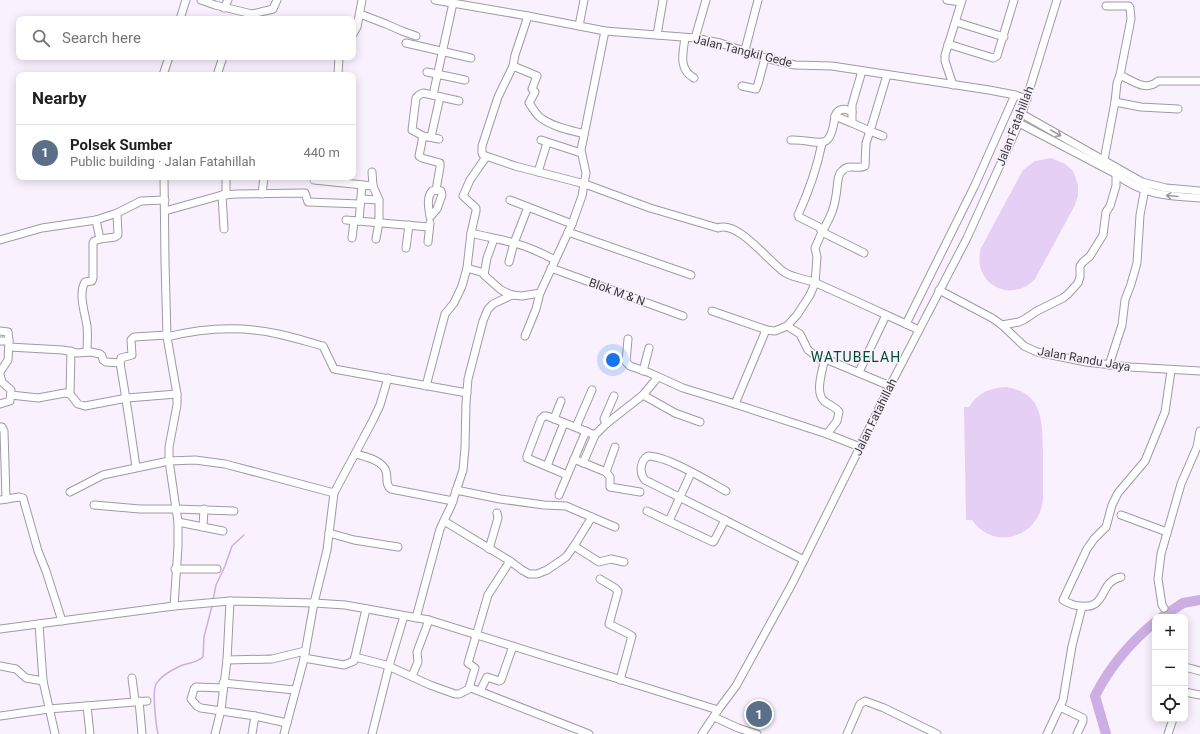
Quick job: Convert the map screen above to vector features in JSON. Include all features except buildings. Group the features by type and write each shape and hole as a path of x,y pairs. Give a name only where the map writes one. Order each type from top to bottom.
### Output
{"street":[{"path":"181,16 186,0"},
{"path":"201,0 224,8 256,14 273,9 277,0"},
{"path":"224,8 228,0"},
{"path":"356,28 362,0"},
{"name":"Jalan Tangkil Gede","path":"435,0 605,31 695,38 795,65 832,66 1015,95 1027,99"},
{"path":"579,26 584,0"},
{"path":"656,35 663,0"},
{"path":"695,38 706,0"},
{"path":"744,50 758,0"},
{"path":"947,0 962,1 945,55 945,62 953,85"},
{"path":"948,44 992,58 997,56 1014,0"},
{"name":"Jalan Fatahillah","path":"702,734 739,680 804,560 890,386 967,238 1019,123 1057,0"},
{"path":"431,137 437,96 438,74 457,3"},
{"path":"1104,160 1117,83 1120,75 1131,19 1129,6 1106,6"},
{"path":"360,14 402,32 416,36"},
{"path":"528,16 515,55 514,66 498,97 482,146 482,153 486,157 585,184 650,208 718,228 734,230 750,240 784,272 815,283 919,330"},
{"path":"956,22 1004,37"},
{"path":"525,336 536,309 540,293 572,224 582,196 586,173 581,154 605,31"},
{"path":"685,38 683,63 688,74 694,78"},
{"path":"406,43 443,53 471,58"},
{"path":"742,86 756,89 765,58"},
{"path":"164,72 168,60"},
{"path":"218,72 222,60"},
{"path":"338,72 339,60"},
{"path":"514,66 537,76 532,89 535,92 529,103 540,118 554,125 584,134"},
{"path":"852,124 852,105 862,71"},
{"path":"427,72 466,80"},
{"path":"712,311 767,330 775,331 791,323 803,306 815,283 817,257 815,248 835,207 838,178 841,171 848,167 865,166 866,142 887,75"},
{"path":"1120,75 1141,85 1147,86 1154,85 1158,80 1200,81"},
{"path":"439,139 423,136 414,132 411,127 416,98 419,94 423,93 459,101"},
{"path":"906,324 975,185 1015,95"},
{"path":"1115,102 1141,107 1178,109"},
{"path":"791,140 802,139 822,142 829,139 836,113 840,110 852,112"},
{"path":"1022,114 1104,160 1145,187 1200,191"},
{"path":"835,116 883,136"},
{"path":"1019,123 1116,174 1125,181 1170,196 1200,198"},
{"path":"423,136 419,156 440,163 436,190"},
{"path":"538,172 544,142 581,154"},
{"path":"822,142 818,164 798,215 799,217 819,227 822,232 864,253"},
{"path":"426,386 445,314 457,299 467,268 476,208 463,196 470,180 486,157"},
{"path":"372,172 373,186 379,200 379,222 376,239"},
{"path":"1002,325 1020,322 1068,294 1078,282 1080,277 1080,266 1090,256 1103,235 1106,212 1110,206 1116,186 1116,174"},
{"path":"164,180 167,336 177,394 169,447 169,461 178,522 174,606"},
{"path":"224,229 226,180"},
{"path":"262,194 264,180"},
{"path":"343,180 373,186"},
{"path":"352,238 361,202 362,184"},
{"path":"1109,365 1122,325 1124,300 1131,284 1137,263 1140,215 1145,187"},
{"path":"430,217 437,210 442,195 441,192 436,190"},
{"path":"428,242 430,217 429,195 432,191 436,190"},
{"path":"165,210 224,195 237,194 305,193 308,202 361,202 379,200"},
{"path":"0,240 42,228 96,220 117,213 142,201 165,200"},
{"path":"510,200 572,224"},
{"path":"509,262 514,243 528,207"},
{"path":"87,352 87,328 83,305 83,288 85,282 93,280 93,241 115,237 118,235 117,213"},
{"path":"96,220 100,239"},
{"path":"346,220 429,227"},
{"path":"406,248 409,225"},
{"path":"568,232 691,276"},
{"path":"472,233 514,243 537,251 555,260"},
{"path":"494,239 487,258 484,273 485,277 496,287 512,295 522,296 540,293"},
{"path":"467,268 484,273"},
{"name":"Blok M & N","path":"551,268 683,316"},
{"name":"Jalan Randu Jaya","path":"939,290 992,318 1029,349 1086,362 1109,365 1171,371 1200,371"},
{"path":"416,618 440,529 453,501 463,470 467,393 470,369 483,321 488,309 493,304 512,295"},
{"path":"859,372 886,315"},
{"path":"787,326 800,334 808,350 824,362"},
{"path":"136,467 129,426 127,398 120,363 121,358 132,355 131,340 134,337 167,336 187,332 220,329 252,330 278,334 323,346 334,369 467,393"},
{"path":"735,404 767,330"},
{"path":"0,331 8,332 9,344 8,360 0,372"},
{"path":"628,339 626,354 627,364 630,366 683,388 827,434 860,447"},
{"path":"0,341 9,344 78,353 87,352 100,354 106,362 120,363"},
{"path":"643,371 650,348"},
{"path":"71,351 70,394 78,404 82,406 127,398 177,394"},
{"path":"824,362 825,360 828,360 890,386"},
{"path":"824,362 820,389 821,395 823,401 839,412 836,421 827,434"},
{"path":"1121,577 1111,581 1094,605 1082,607 1064,601 1063,599 1091,544 1106,527 1112,505 1118,493 1145,461 1165,412 1171,371"},
{"path":"0,375 2,382 11,390 10,402 0,404"},
{"path":"584,463 595,435 606,424 643,395 658,377"},
{"path":"284,734 304,654 314,603 327,550 334,493 356,454 380,405 388,378"},
{"path":"576,427 592,390"},
{"path":"11,395 38,398 63,393 70,394"},
{"path":"643,395 675,413 700,422"},
{"path":"606,424 604,419 614,396"},
{"path":"554,419 561,401"},
{"path":"567,475 526,457 541,418 544,416 554,419 595,435"},
{"path":"547,466 564,423"},
{"path":"0,427 2,427 4,431 3,500 19,497 23,498 38,551 62,621"},
{"path":"558,495 586,431"},
{"path":"1164,608 1162,605 1158,579 1161,554 1181,484 1197,447 1200,431"},
{"path":"606,472 615,447"},
{"path":"356,454 374,460 385,469 388,487 391,489 453,501"},
{"path":"726,491 691,472 657,457 648,456 643,461 641,470 645,480 804,560"},
{"path":"574,459 606,472 610,477 610,487 640,492"},
{"path":"70,492 100,476 136,467 169,461 211,461 334,493"},
{"path":"670,521 691,472"},
{"path":"456,490 500,499 544,505 566,506 615,527"},
{"path":"94,505 140,509 204,509 234,511"},
{"path":"203,527 204,509"},
{"path":"647,511 713,542 725,520"},
{"path":"489,549 498,518 497,513"},
{"path":"1121,515 1167,532"},
{"path":"444,521 529,574 537,574 547,570 566,557 592,517"},
{"path":"178,522 223,531"},
{"path":"329,533 354,540 398,547"},
{"path":"574,546 599,562 611,559 624,562"},
{"path":"355,657 389,666 430,686 455,694 469,688 475,668 468,663 488,594 510,561"},
{"path":"175,569 217,569"},
{"path":"600,579 618,591 608,624 632,636 620,680"},
{"path":"216,734 221,710 227,660 230,601"},
{"path":"0,629 212,602 314,603 366,609 429,620 718,710"},
{"path":"1047,734 1063,700 1072,646 1082,607"},
{"path":"227,660 272,659 304,654 344,665 351,664 354,661 366,609"},
{"path":"372,734 389,666 404,616"},
{"path":"412,676 418,662 417,652 429,620"},
{"path":"39,624 43,681 55,734"},
{"path":"480,692 487,677 499,681 501,680 513,646"},
{"path":"0,666 16,669 26,678 43,681"},
{"path":"1188,668 1200,671"},
{"path":"132,678 140,701 142,734"},
{"path":"287,723 221,710 201,708 194,704 191,697 194,689 198,686 295,690"},
{"path":"469,688 589,734"},
{"path":"1188,693 1200,695"},
{"path":"0,716 140,701"},
{"path":"847,734 862,702 868,702 882,712 937,734"},
{"path":"87,706 90,734"},
{"path":"1060,707 1083,718 1077,734"},
{"path":"252,734 255,716"},
{"path":"714,717 738,728 757,734"},
{"path":"1168,734 1172,722"}],"shaded area":[{"path":"1051,158 1065,164 1073,171 1078,185 1078,196 1075,205 1035,279 1025,287 1015,290 1004,290 987,280 982,271 979,260 981,248 1023,170 1035,161"},
{"path":"1007,387 1028,396 1034,403 1041,420 1043,499 1040,512 1034,523 1025,531 1015,536 1003,537 992,536 981,530 972,520 966,520 964,407 969,407 976,398 985,392 995,388"}],"waterway":[{"path":"213,600 216,585 232,546 244,535"},
{"path":"1166,614 1183,603 1200,600"},
{"path":"158,734 154,701 156,684 172,670 182,665 197,661 203,657 204,637 212,606"},
{"path":"1106,734 1095,696 1107,675 1121,656 1137,638 1152,625"}],"place":[{"name":"Polsek Sumber","path":"759,714"}],"district":[{"name":"WATUBELAH","path":"856,357"}]}
